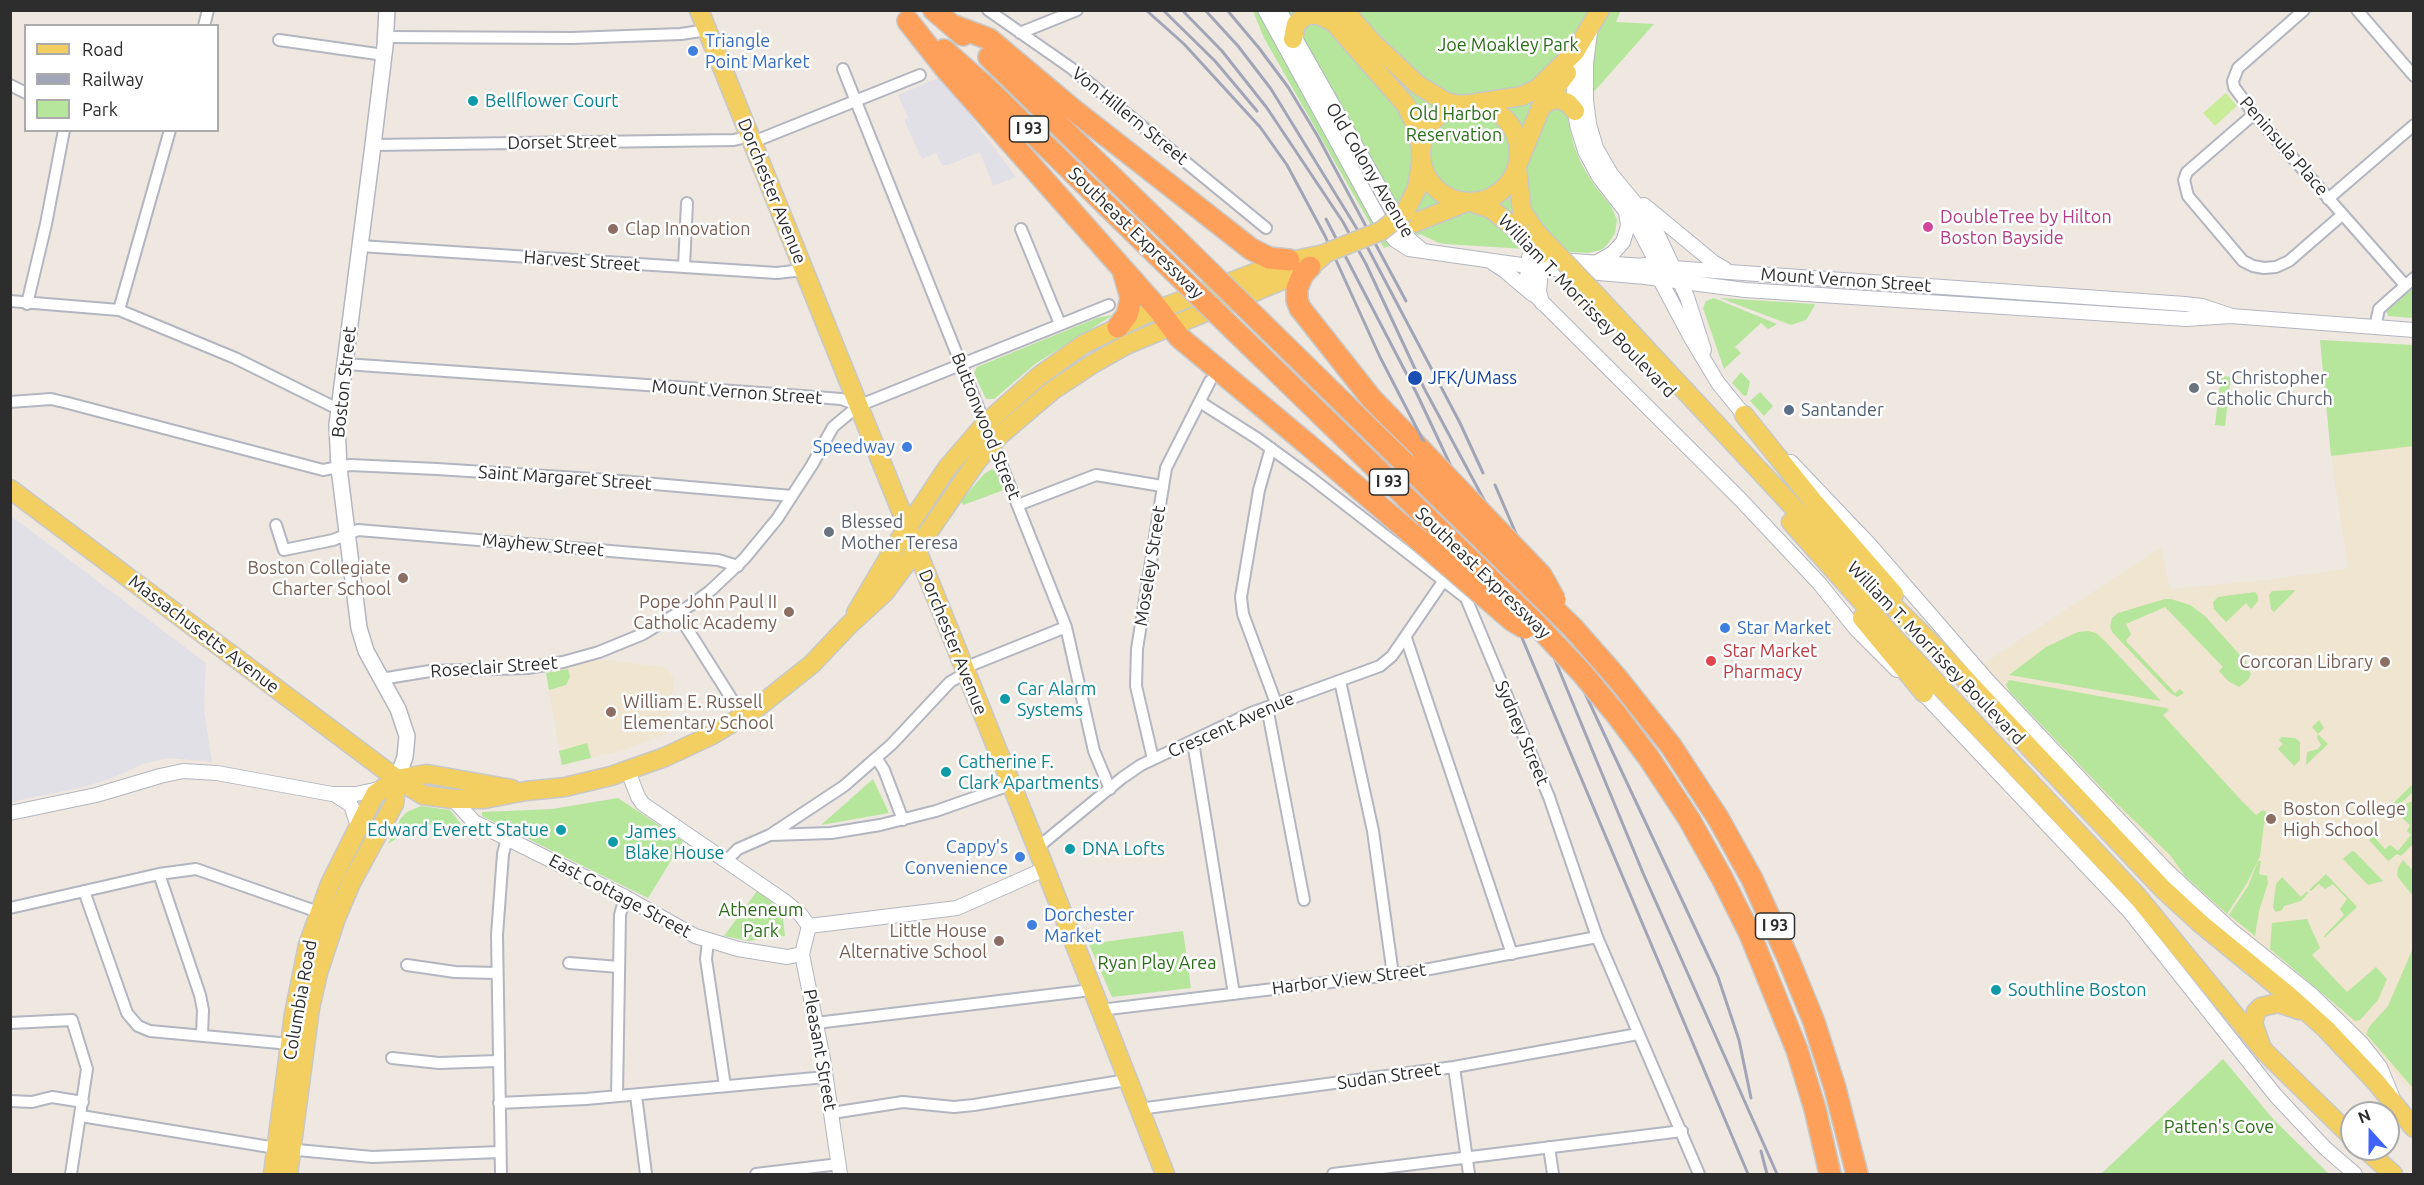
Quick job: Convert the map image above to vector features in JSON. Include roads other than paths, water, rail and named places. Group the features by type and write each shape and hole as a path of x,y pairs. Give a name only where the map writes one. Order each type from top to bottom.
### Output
{"highway":[{"name":"Southeast Expressway","path":"934,10 1032,98 1573,628 1638,704 1671,746 1699,788 1735,848 1767,910 1796,975 1820,1039 1845,1123 1857,1174"},
{"name":"Southeast Expressway","path":"902,16 988,89 1559,648 1616,714 1649,758 1689,819 1747,928 1775,991 1797,1050 1815,1109 1830,1174"},
{"path":"902,16 1179,338 1306,443 1513,621 1559,648"},
{"path":"952,25 989,39 1071,108 1255,251 1269,258 1289,261"},
{"path":"1318,260 1303,274 1297,285 1298,304 1386,414 1541,575 1573,628"},
{"path":"1118,327 1127,315 1131,298 1127,280 1119,266"}],"main road":[{"name":"Boston Street","path":"387,10 373,145 338,409 339,468 359,628 366,651 401,716 407,736 407,749 397,779"},
{"name":"Dorchester Avenue","path":"699,10 1037,848 1165,1174"},
{"path":"849,625 879,571 947,468 1010,399 1054,364 1084,344 1118,327 1164,318 1282,281 1318,260 1409,217 1486,200 1499,192 1512,178 1541,106 1567,73 1575,52 1600,10"},
{"path":"1293,39 1296,24 1306,15 1333,14 1372,42 1418,85 1446,102 1491,109 1509,124 1517,141 1517,166"},
{"path":"1333,14 1406,105 1415,124 1425,173 1436,189 1452,199 1469,202"},
{"path":"1409,217 1417,188 1424,136 1433,121 1443,112 1464,105 1530,93 1575,52"},
{"path":"1541,106 1552,100 1560,99 1568,103 1575,111"},
{"name":"William T. Morrissey Boulevard","path":"1517,166 1522,211 1528,232 1576,290 1898,642 2137,896 2265,1052 2340,1126"},
{"name":"William T. Morrissey Boulevard","path":"1469,202 1491,209 1528,232 1595,294 1803,518 1934,646 2170,895 2314,1018 2406,1111 2414,1128"},
{"path":"397,779 423,795 453,799 484,799 565,787 628,771 681,750 743,717 786,687 885,592 957,488 993,443 1039,401 1083,369 1126,345 1164,318 1289,261 1318,260"},
{"path":"1744,415 1934,646"},
{"name":"Massachusetts Avenue","path":"10,489 397,779"},
{"path":"896,499 928,494"},
{"path":"1818,552 1862,619 1924,693"},
{"path":"379,789 397,779 426,774 526,791"},
{"name":"Columbia Road","path":"273,1174 284,1149 327,915 357,872 394,804 397,779"},
{"name":"Columbia Road","path":"288,1174 284,1149 290,1044 304,961 327,915 358,826 379,789"},
{"path":"2265,1052 2253,1023 2256,1012 2261,1007 2271,1003 2282,1003 2314,1018"},
{"path":"2378,1161 2393,1174"}],"street":[{"name":"Von Hillern Street","path":"988,10 1071,68 1266,228"},
{"path":"1020,33 1077,10"},
{"name":"Old Colony Avenue","path":"1265,10 1382,224 1404,247 1426,252"},
{"name":"Old Colony Avenue","path":"1279,10 1293,39 1403,230 1410,240 1426,252"},
{"name":"Peninsula Place","path":"2304,10 2238,68 2235,73 2234,87 2254,114 2342,215 2409,282"},
{"path":"2357,10 2414,76"},
{"path":"1591,27 1586,64 1587,112 1598,152 1617,182 1713,262 1739,273"},
{"path":"386,37 572,38 681,34 707,30"},
{"path":"279,40 384,55"},
{"name":"William T. Morrissey Boulevard","path":"1575,52 1573,75 1575,111 1581,138 1591,163 1638,227 1654,270 1710,370 1744,415 1828,499 1988,681 2168,872 2231,930 2312,995 2362,1044 2380,1067 2406,1111"},
{"name":"Buttonwood Street","path":"843,69 1066,627 1094,751 1110,789"},
{"name":"Dorset Street","path":"373,145 752,139 920,75"},
{"path":"10,85 24,92"},
{"path":"2254,114 2187,172 2184,180 2188,196 2236,253 2243,261 2253,266 2276,267 2289,261 2342,215"},
{"path":"2328,199 2414,125"},
{"path":"27,304 46,224 64,132"},
{"path":"119,310 169,132"},
{"name":"William T. Morrissey Boulevard","path":"1617,182 1648,219 1674,267 1695,319 1710,370"},
{"path":"684,267 687,203"},
{"path":"1597,262 1616,251 1624,239 1628,223 1623,208"},
{"path":"1021,229 1060,324"},
{"name":"Harvest Street","path":"360,246 777,273 803,270"},
{"name":"Mount Vernon Street","path":"1426,252 1460,255 1488,261 1654,270 1674,267 2185,304 2209,308 2231,316"},
{"name":"Mount Vernon Street","path":"1460,255 1492,253 1535,263 1597,262 1654,270 1681,282 1720,288 2187,319 2231,316 2414,330"},
{"path":"1488,261 1506,271 1542,303"},
{"name":"William T. Morrissey Boulevard","path":"1535,263 1542,303 1740,499 1819,583 1879,654 1924,693 2129,911 2276,1096 2325,1148 2355,1174"},
{"path":"2375,327 2379,309 2409,282"},
{"path":"1695,319 1695,308 1699,298 1708,291 1720,288"},
{"path":"10,301 119,310 235,358 338,409"},
{"path":"858,406 960,363 1110,305"},
{"name":"Mount Vernon Street","path":"345,364 841,399 858,406"},
{"name":"Moseley Street","path":"1153,759 1138,693 1135,662 1162,486 1170,459 1210,381"},
{"name":"Saint Margaret Street","path":"10,402 51,399 322,470 350,465 437,469 609,480 792,496"},
{"name":"Sydney Street","path":"1200,402 1271,448 1466,598 1549,797 1597,937 1699,1174"},
{"name":"Roseclair Street","path":"381,679 430,670 528,668 563,662 599,652 644,634 678,614 710,591 738,566 767,532 792,496 832,427 858,406"},
{"path":"1271,448 1259,490 1242,606 1271,705 1304,900"},
{"path":"1018,505 1096,475 1162,486"},
{"name":"Mayhew Street","path":"276,525 284,550 333,540 358,530 718,560 738,566"},
{"name":"Crescent Avenue","path":"1037,848 1131,771 1153,759 1271,705 1380,666 1392,656 1406,638 1444,580"},
{"path":"678,614 743,717"},
{"path":"727,860 738,849 770,836 824,801 877,759 950,682 965,671 1066,627"},
{"path":"1406,638 1512,954"},
{"path":"1340,681 1373,831 1392,975"},
{"path":"1193,742 1234,994"},
{"path":"877,759 884,770 903,820"},
{"path":"10,813 96,795 183,771 217,773 332,794 344,798 351,805 358,826"},
{"path":"628,771 636,794 643,804 787,903 809,926 957,908 1045,869"},
{"path":"770,836 831,833 903,820 1010,785"},
{"path":"332,794 363,794 379,789"},
{"name":"East Cottage Street","path":"453,799 462,807 470,820 708,941 738,950 787,957 802,954"},
{"path":"501,1174 497,924 503,854 507,838"},
{"path":"10,908 159,874 192,869 327,915"},
{"path":"159,874 200,995 203,1010 202,1035"},
{"path":"84,891 124,1007 138,1026 150,1031 290,1044"},
{"path":"617,1096 620,915 625,897"},
{"name":"Pleasant Street","path":"809,926 802,954 826,1077 839,1169"},
{"name":"Harbor View Street","path":"1100,1010 1392,975 1597,937"},
{"path":"708,941 706,959 724,1086"},
{"path":"569,963 619,967"},
{"path":"407,965 455,972 497,972"},
{"path":"816,1023 1091,990"},
{"path":"10,1023 72,1020 87,1065 71,1174"},
{"name":"Sudan Street","path":"1139,1109 1454,1066 1638,1034"},
{"path":"392,1058 439,1063 498,1061"},
{"path":"1454,1066 1469,1174"},
{"path":"499,1103 636,1095 826,1077"},
{"path":"832,1113 903,1102 954,1107 974,1105 1128,1080"},
{"path":"636,1095 646,1174"},
{"path":"10,1101 32,1102 52,1097 83,1102"},
{"path":"81,1116 284,1149 379,1157 500,1152"},
{"path":"1332,1174 1682,1131"},
{"path":"1549,1147 1553,1174"},
{"path":"756,1174 839,1169"}],"railway":[{"path":"1146,10 1184,44 1260,127 1287,165 1325,236 1380,357 1509,607 1748,1174"},
{"path":"1163,10 1215,61 1257,111"},
{"path":"1182,10 1222,51 1267,108 1343,222 1366,264 1424,388 1505,539 1643,873 1777,1174"},
{"path":"1205,10 1238,46 1271,89 1362,237 1460,423 1483,473"},
{"path":"1227,10 1288,87 1317,135 1406,301"},
{"path":"1326,219 1416,392 1489,547"},
{"path":"1495,485 1584,691 1718,977 1739,1040 1751,1098"},
{"path":"1761,1151 1767,1174"}],"place":[{"name":"Triangle Point Market","path":"693,51"},
{"name":"Bellflower Court","path":"473,101"},
{"name":"DoubleTree by Hilton Boston Bayside","path":"1928,227"},
{"name":"Clap Innovation","path":"613,229"},
{"name":"JFK/UMass","path":"1415,378"},
{"name":"St. Christopher Catholic Church","path":"2194,388"},
{"name":"Santander","path":"1789,410"},
{"name":"Speedway","path":"907,447"},
{"name":"Blessed Mother Teresa","path":"829,532"},
{"name":"Boston Collegiate Charter School","path":"403,578"},
{"name":"Pope John Paul II Catholic Academy","path":"789,612"},
{"name":"Star Market","path":"1725,628"},
{"name":"Star Market Pharmacy","path":"1711,661"},
{"name":"Corcoran Library","path":"2385,662"},
{"name":"Car Alarm Systems","path":"1005,699"},
{"name":"William E. Russell Elementary School","path":"611,712"},
{"name":"Catherine F. Clark Apartments","path":"946,772"},
{"name":"Boston College High School","path":"2271,819"},
{"name":"Edward Everett Statue","path":"561,830"},
{"name":"James Blake House","path":"613,842"},
{"name":"DNA Lofts","path":"1070,849"},
{"name":"Cappy's Convenience","path":"1020,857"},
{"name":"Dorchester Market","path":"1032,925"},
{"name":"Little House Alternative School","path":"999,941"},
{"name":"Southline Boston","path":"1996,990"}],"park label":[{"name":"Joe Moakley Park","path":"1508,45"},
{"name":"Old Harbor Reservation","path":"1454,124"},
{"name":"Atheneum Park","path":"761,920"},
{"name":"Ryan Play Area","path":"1157,963"},
{"name":"Patten's Cove","path":"2219,1127"}]}
